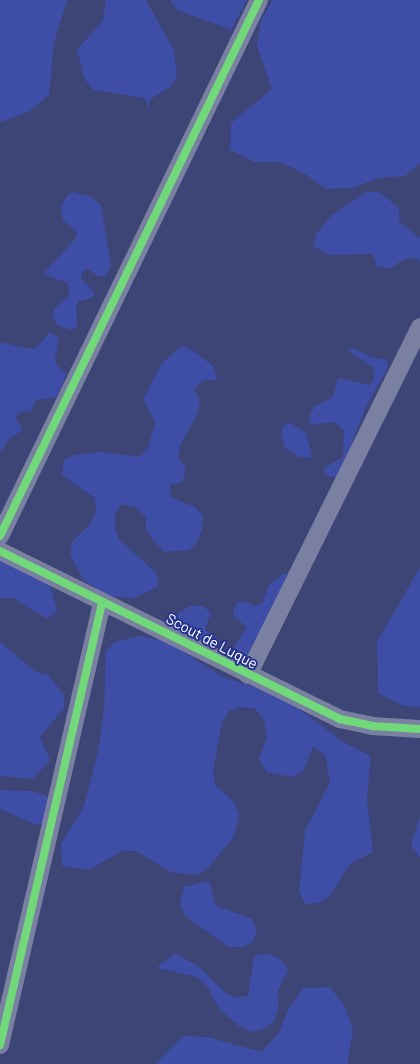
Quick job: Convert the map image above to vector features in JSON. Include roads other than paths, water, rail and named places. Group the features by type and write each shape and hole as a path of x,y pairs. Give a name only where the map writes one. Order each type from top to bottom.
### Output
{"street":[{"path":"0,536 259,0"},
{"path":"248,675 420,327"},
{"name":"Scout de Luque","path":"0,551 340,719 372,726 420,729"},
{"path":"0,1045 102,602"}]}
